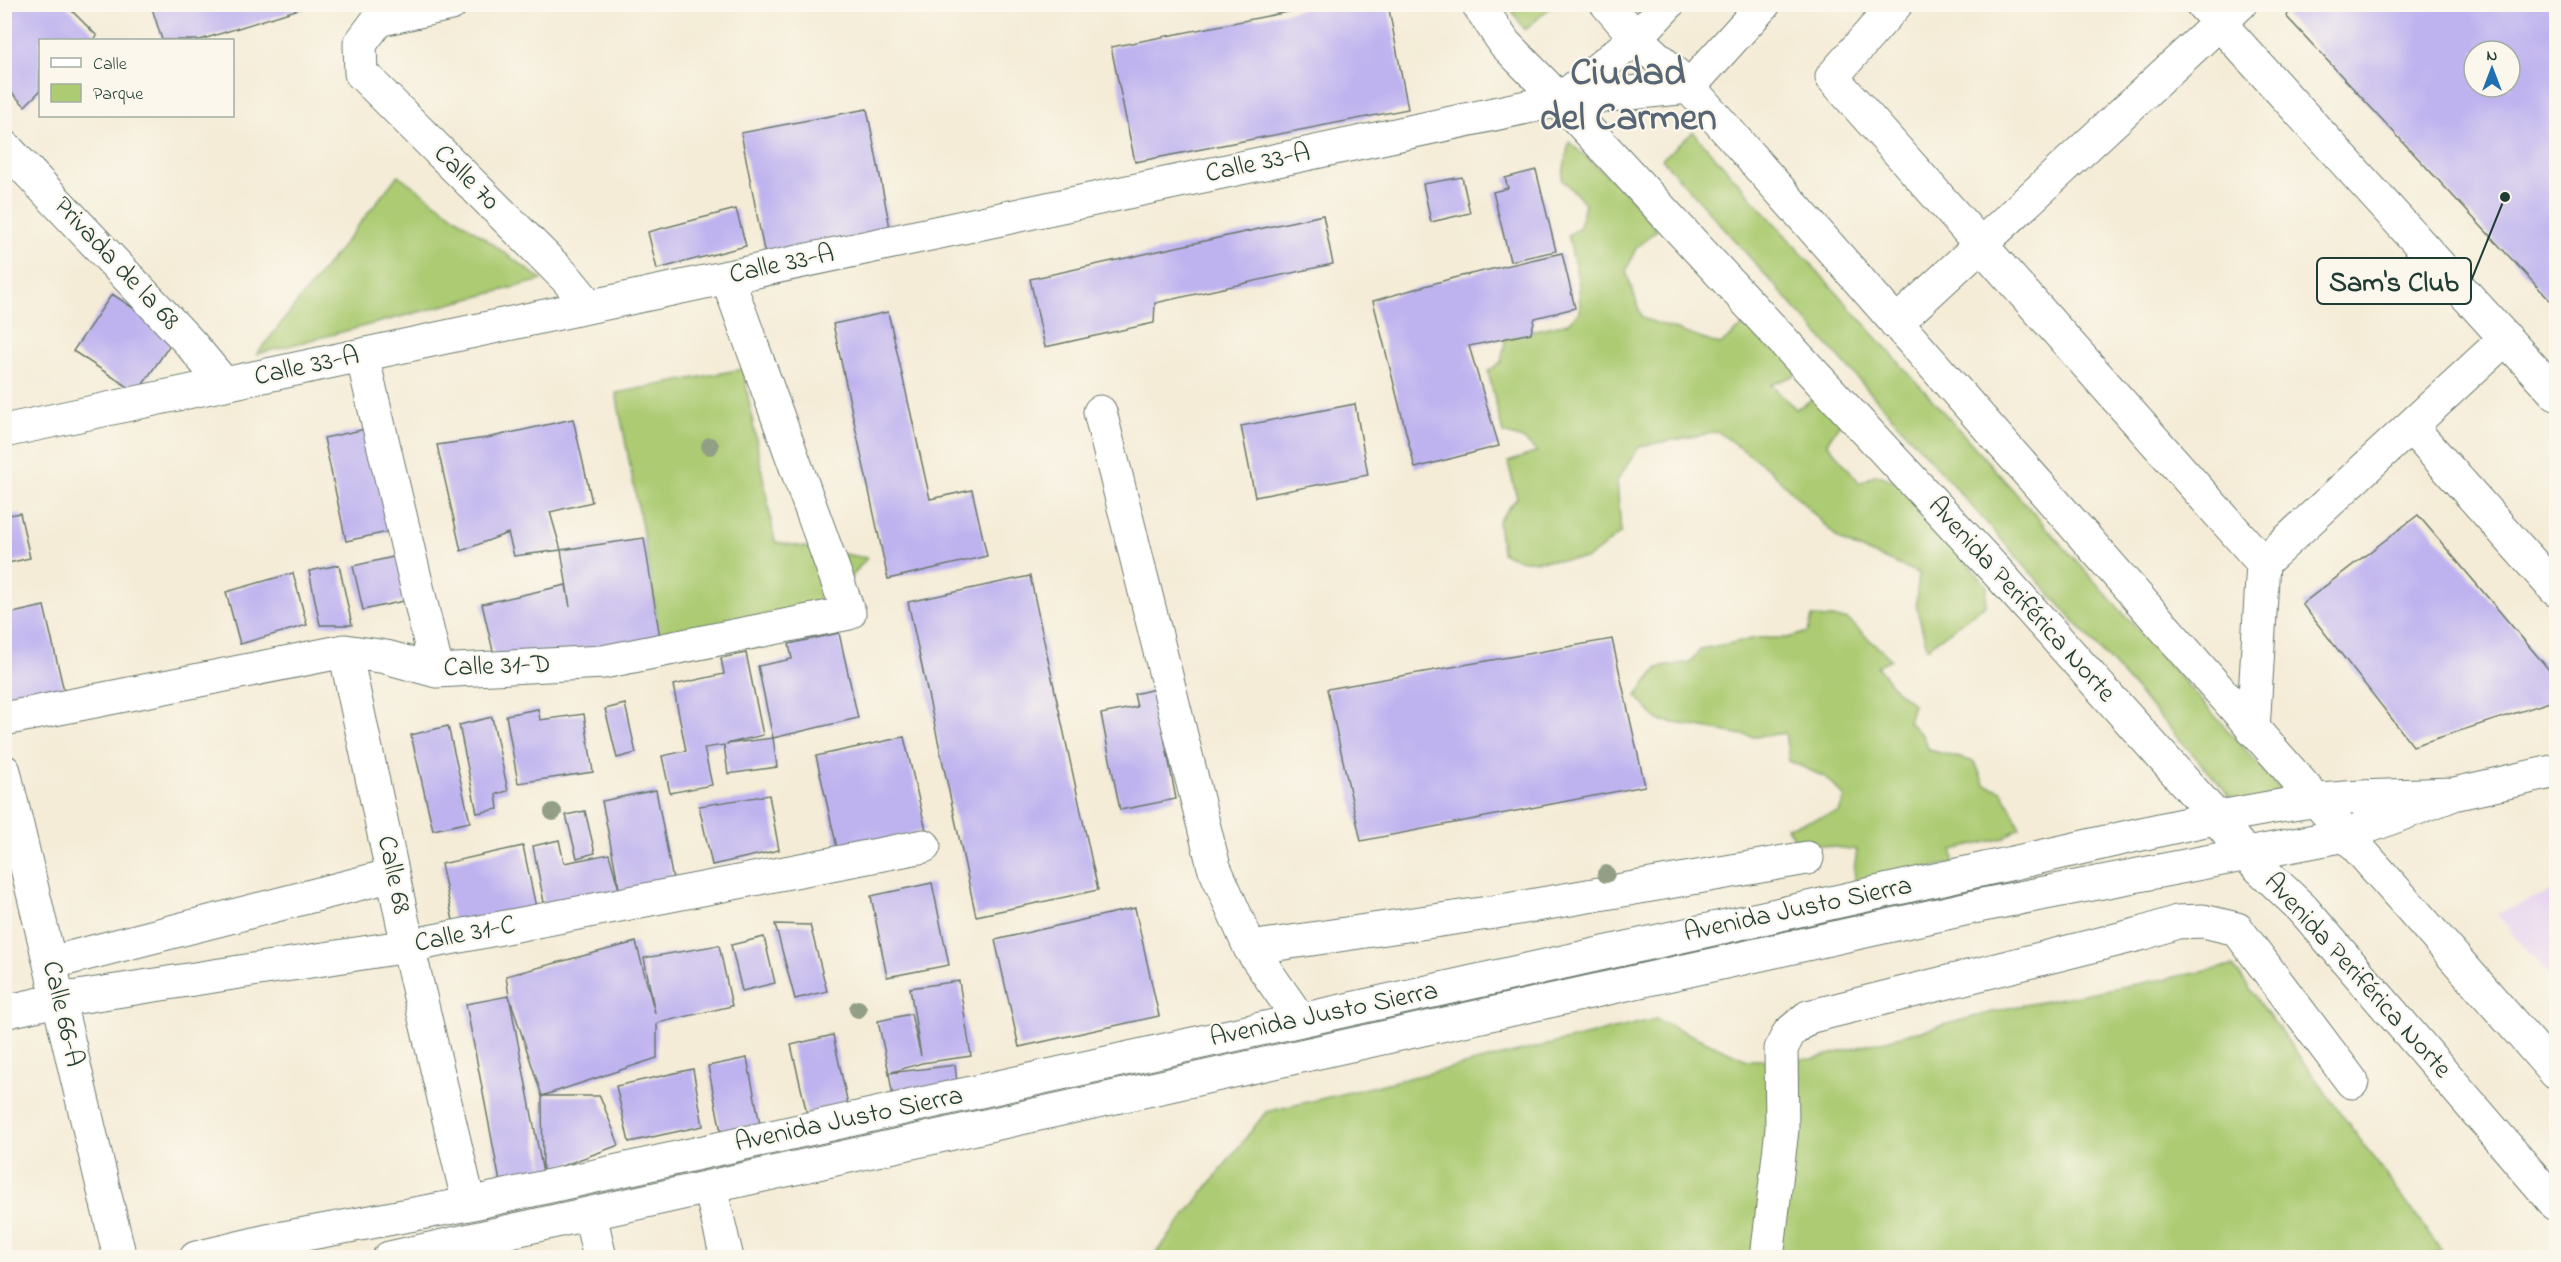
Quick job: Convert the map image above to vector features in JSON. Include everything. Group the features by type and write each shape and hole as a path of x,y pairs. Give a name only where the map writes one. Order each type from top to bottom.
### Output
{"street":[{"name":"Calle 70","path":"451,4 378,21 360,44 361,73 567,279 589,306"},
{"name":"Avenida Periférica Norte","path":"1478,4 1505,44 1560,100 2000,575 2216,817 2247,856 2302,908 2556,1204"},
{"path":"1607,4 1636,38 1689,87 2556,1073"},
{"path":"1560,100 1636,38 1668,4"},
{"path":"1689,87 1764,4"},
{"path":"1896,4 1832,77 1983,243 2263,563"},
{"path":"1896,323 1983,243 2221,11 2556,394"},
{"name":"Calle 33-A","path":"4,431 1560,100 1689,87"},
{"name":"Privada de la 68","path":"4,146 190,343 224,384"},
{"name":"Calle 31-D","path":"4,719 345,651 386,657 437,671 603,662 849,613 727,276"},
{"path":"2253,730 2263,563 2506,338"},
{"path":"362,355 437,671"},
{"path":"1100,412 1214,867 1250,948 1300,1020"},
{"path":"2411,427 2556,590"},
{"name":"Calle 68","path":"345,651 408,946 469,1204"},
{"name":"Calle 66-A","path":"4,771 120,1257"},
{"name":"Avenida Justo Sierra","path":"389,1257 1983,905 2247,856 2346,835 2454,794 2556,771"},
{"name":"Avenida Justo Sierra","path":"196,1257 267,1241 469,1204 2083,849 2216,817 2316,801 2454,794"},
{"name":"Calle 31-C","path":"4,1012 58,1000 408,946 924,846"},
{"path":"1250,948 1495,912 1807,858"},
{"path":"50,963 393,875"},
{"path":"1767,1257 1782,1130 1781,1049 1789,1033 1808,1017 2144,933 2177,922 2203,921 2237,929 2352,1082"},
{"path":"710,1187 727,1257"},
{"path":"590,1214 600,1257"}],"shaded area":[{"path":"2556,890 2556,984 2497,914"}],"green space":[{"path":"1508,4 1554,4 1525,30 1508,5"},
{"path":"1693,132 2282,791 2240,807 1662,159"},
{"path":"1569,142 1622,188 1657,230 1636,248 1626,271 1642,318 1720,345 1749,321 1803,372 1771,385 1796,409 1817,397 1843,419 1827,443 1860,483 1876,474 1900,483 1987,586 1986,604 1927,648 1916,604 1919,573 1841,541 1768,468 1718,432 1640,446 1617,480 1621,533 1587,559 1523,561 1502,553 1498,521 1517,498 1508,462 1537,452 1523,439 1503,433 1488,371 1501,363 1506,336 1568,323 1580,311 1579,284 1568,235 1580,228 1585,203 1562,179"},
{"path":"398,175 542,280 257,354"},
{"path":"743,369 775,542 867,558 824,609 660,638 644,538 616,393"},
{"path":"1812,617 1847,619 1891,659 1877,666 1895,689 1913,704 1908,722 1922,735 1929,750 1975,762 1984,784 2002,791 2020,827 2004,838 1953,850 1954,863 1856,883 1854,870 1857,850 1796,842 1787,827 1839,812 1845,797 1825,777 1789,761 1785,733 1755,737 1658,720 1636,696 1658,668 1690,662 1701,649 1757,638 1787,638 1808,632"},
{"path":"2233,966 2441,1250 2429,1258 1152,1258 1266,1112 1656,1019 1747,1060 1813,1059 2008,1008"}],"building":[{"path":"8,4 65,4 97,36 93,39 39,39 39,92 25,106 4,85 4,8"},
{"path":"1328,4 1388,4 1408,109 1135,162 1111,47"},
{"path":"2298,4 2556,4 2556,307 2286,16"},
{"path":"151,5 312,5 203,39 162,39"},
{"path":"867,109 891,233 765,256 741,133"},
{"path":"1536,170 1556,251 1510,261 1493,192 1508,188 1505,178"},
{"path":"1462,177 1470,213 1431,222 1423,184"},
{"path":"736,209 746,246 657,269 648,232"},
{"path":"1323,215 1333,264 1155,303 1154,323 1045,347 1030,279"},
{"path":"1562,253 1575,308 1535,318 1531,333 1469,346 1499,446 1415,468 1373,301 1453,278"},
{"path":"112,294 176,336 137,393 73,351"},
{"path":"888,312 930,499 972,490 987,556 888,579 833,324"},
{"path":"1355,404 1368,475 1255,497 1241,426"},
{"path":"573,419 592,502 550,512 561,550 514,556 508,533 461,551 437,445 487,438"},
{"path":"375,427 397,530 346,541 324,438"},
{"path":"20,513 30,558 4,564 4,516"},
{"path":"2418,515 2556,678 2556,700 2413,746 2302,604"},
{"path":"644,538 660,638 496,664 482,604 566,585 570,607 561,550"},
{"path":"402,555 413,599 363,610 353,566"},
{"path":"339,565 352,625 320,625 309,571"},
{"path":"293,573 307,625 240,644 226,592"},
{"path":"1030,576 1098,890 976,916 908,602"},
{"path":"44,606 64,691 4,705 4,615"},
{"path":"839,633 858,718 773,738 758,666 792,659 789,644"},
{"path":"1612,639 1645,786 1361,841 1327,689"},
{"path":"746,653 763,735 726,744 773,738 777,767 728,774 724,745 704,748 712,785 670,793 662,756 686,751 673,685 724,674 721,658"},
{"path":"1155,689 1176,799 1120,810 1101,714 1137,707 1134,694"},
{"path":"625,704 636,753 617,758 605,709"},
{"path":"538,709 540,720 584,714 593,772 518,783 506,715"},
{"path":"492,717 508,791 496,794 498,809 477,813 459,725"},
{"path":"448,726 470,822 433,830 411,735"},
{"path":"904,737 926,830 838,852 816,756"},
{"path":"656,790 675,891 547,918 533,846 559,840 564,863 609,854 620,893 602,801"},
{"path":"769,795 779,850 712,865 699,806"},
{"path":"585,811 595,853 577,858 566,815"},
{"path":"523,846 537,912 455,930 441,864"},
{"path":"932,883 949,965 887,977 871,896"},
{"path":"1135,908 1159,1016 1019,1047 995,940"},
{"path":"775,924 810,925 827,991 795,999"},
{"path":"764,937 775,983 742,991 731,945"},
{"path":"636,942 655,1013 644,958 719,945 732,1006 657,1023 657,1058 542,1096 509,996 506,976"},
{"path":"959,981 971,1056 922,1063 889,1073 878,1021 911,1014 921,1056 910,988"},
{"path":"509,996 543,1173 500,1182 466,1004"},
{"path":"833,1035 849,1109 808,1118 791,1045"},
{"path":"747,1058 761,1129 722,1137 708,1066"},
{"path":"955,1065 958,1091 893,1098 889,1073"},
{"path":"693,1069 703,1126 629,1142 616,1086"},
{"path":"542,1096 600,1096 619,1145 543,1173"}],"place":[{"name":"Sam's Club","path":"2505,197"}],"district":[{"name":"Ciudad del Carmen","path":"1628,96"}]}
